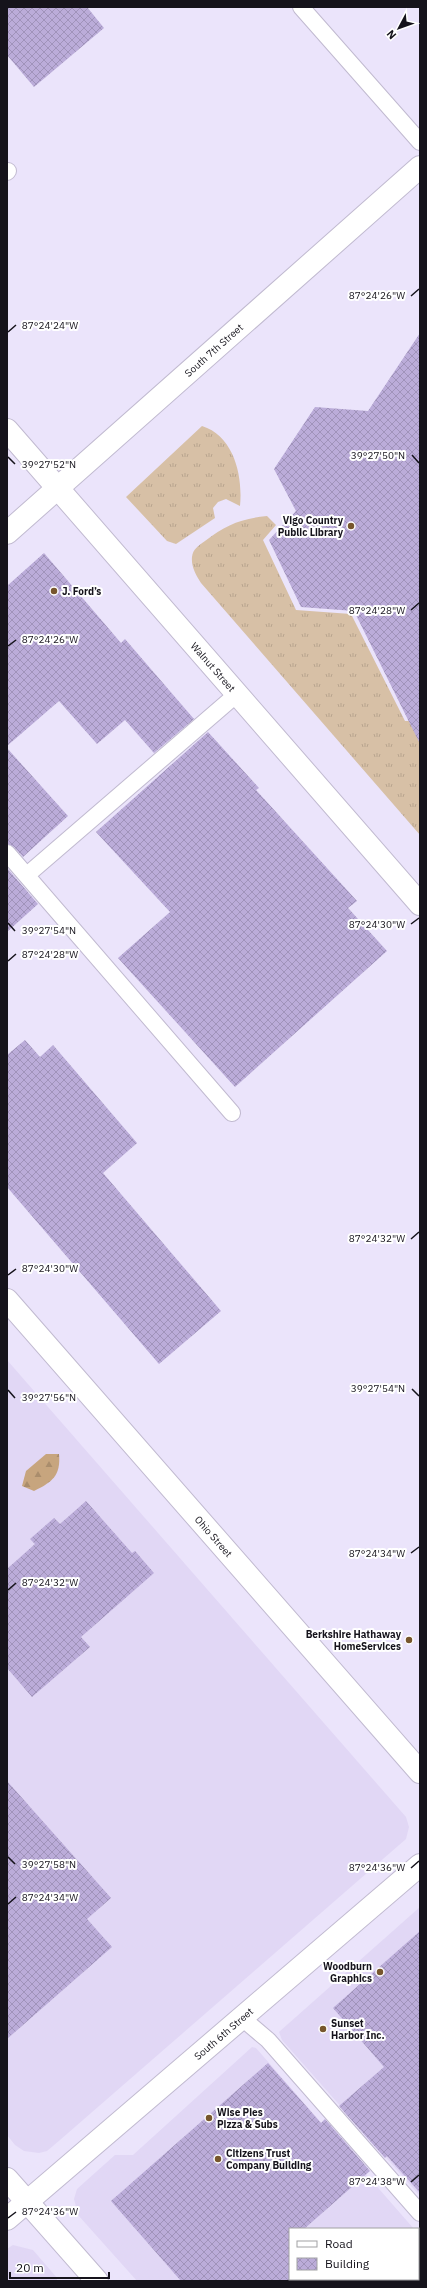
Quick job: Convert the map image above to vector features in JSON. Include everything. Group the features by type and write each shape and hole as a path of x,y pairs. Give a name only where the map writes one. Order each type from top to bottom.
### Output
{"street":[{"name":"South 7th Street","path":"7,533 420,167"},
{"name":"Walnut Street","path":"7,430 420,904"},
{"name":"Ohio Street","path":"7,1300 420,1772"},
{"name":"South 6th Street","path":"7,2219 420,1865"},
{"path":"7,2179 97,2281"}],"lane":[{"path":"301,7 420,142"},
{"path":"27,875 237,694"},
{"path":"7,853 232,1113"},
{"path":"242,2018 268,2040 420,2213"}],"shaded area":[{"path":"7,1360 406,1817 409,1827 406,1839 60,2140 47,2151 39,2153 24,2151 15,2145 7,2135"},
{"path":"420,1907 420,2196 282,2040 279,2032"},
{"path":"252,2047 256,2048 413,2228 289,2228 289,2280 419,2280 419,2235 420,2281 137,2281 78,2215 74,2199 77,2189 115,2155 133,2155"},
{"path":"13,2245 33,2250 57,2278 57,2281 7,2281 7,2249"}],"green space":[{"path":"202,426 213,431 222,438 234,458 240,482 240,506 226,499 218,502 213,508 215,518 176,544 167,541 126,497"},
{"path":"267,516 276,525 263,540 296,610 351,614 405,721 414,721 420,732 420,835 201,583 193,568 193,552 198,546 213,535 241,521"},
{"path":"46,1454 59,1454 57,1473 54,1477 46,1485 34,1491 22,1486 26,1471"}],"building":[{"path":"7,7 87,7 104,28 34,87 7,55"},
{"name":"Vigo Country Public Library","path":"420,333 420,744 354,611 301,607 269,540 296,511 274,469 315,407 368,411"},
{"path":"44,553 121,643 125,639 194,719 154,753 125,720 97,744 59,701 7,746 7,586"},
{"path":"208,732 259,788 256,790 357,901 348,908 387,951 235,1087 118,958 170,912 96,832"},
{"path":"7,748 68,816 23,857 14,847 7,844"},
{"path":"7,868 38,904 7,932"},
{"path":"25,1040 40,1057 53,1045 137,1143 103,1173 221,1311 159,1364 7,1187 7,1055"},
{"path":"86,1501 132,1553 135,1551 154,1573 81,1637 90,1647 32,1697 7,1668 7,1569 35,1544 30,1539 54,1518 60,1524"},
{"path":"7,1781 111,1898 87,1919 112,1947 7,2039"},
{"path":"420,1931 420,2193 387,2156 385,2158 339,2106 384,2067 333,2008"},
{"path":"268,2063 321,2123 325,2119 370,2171 305,2228 289,2228 290,2281 181,2281 111,2201"}],"place":[{"name":"Vigo Country Public Library","path":"351,526"},
{"name":"J. Ford’s","path":"54,591"},
{"name":"Berkshire Hathaway HomeServices","path":"409,1640"},
{"name":"Woodburn Graphics","path":"380,1972"},
{"name":"Sunset Harbor Inc.","path":"323,2029"},
{"name":"Wise Pies Pizza & Subs","path":"209,2118"},
{"name":"Citizens Trust Company Building","path":"218,2159"}]}
